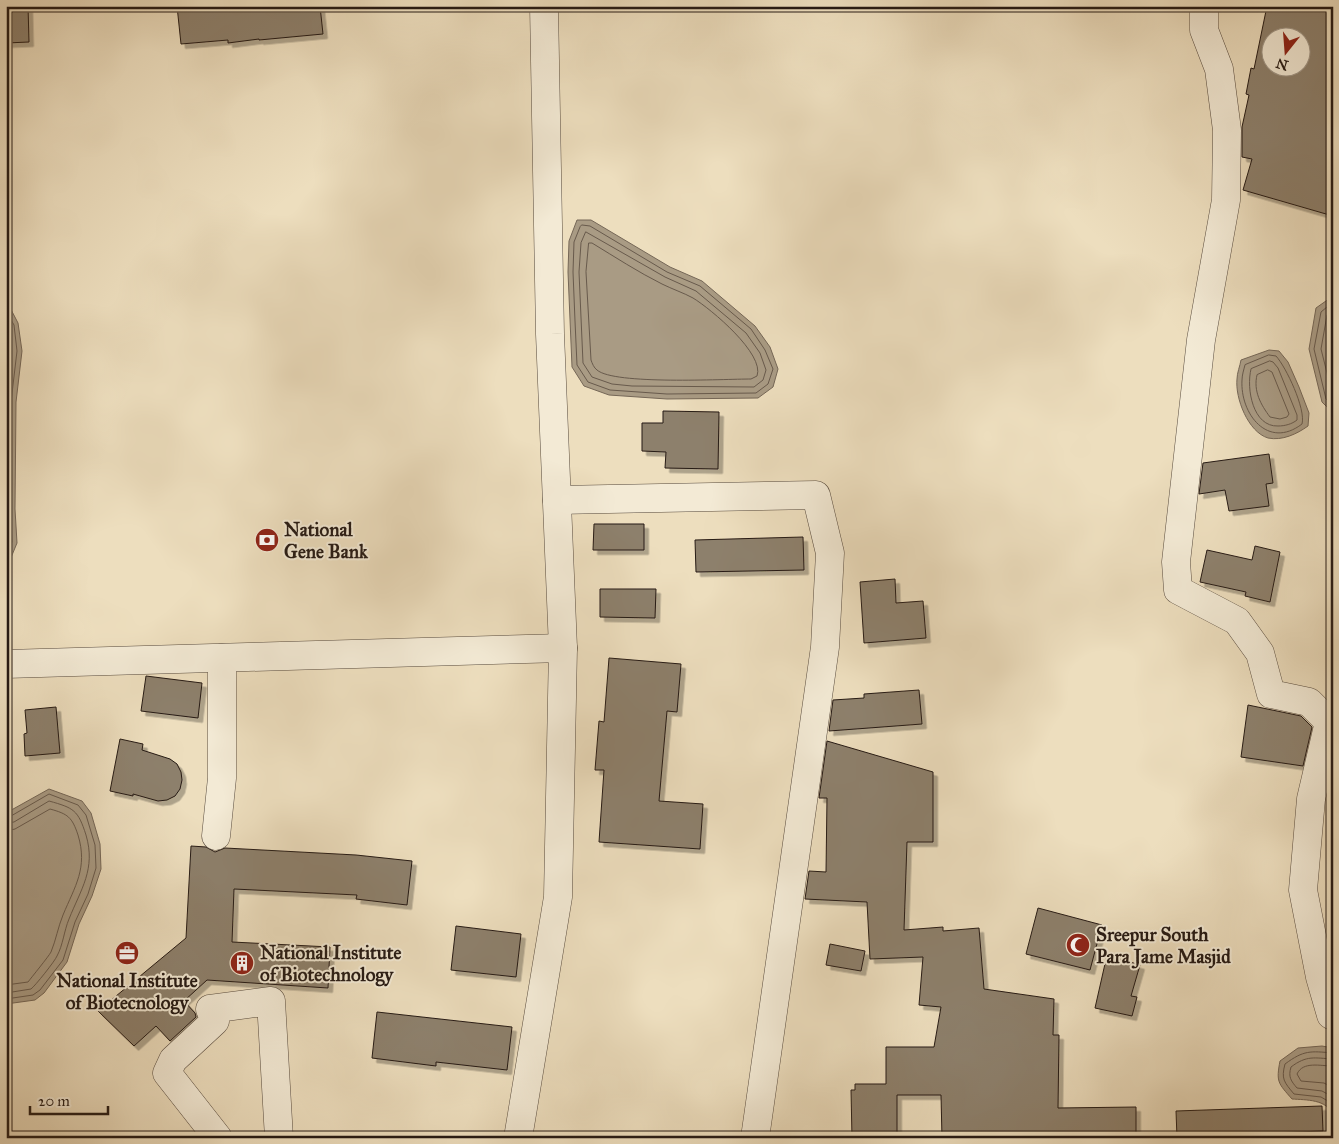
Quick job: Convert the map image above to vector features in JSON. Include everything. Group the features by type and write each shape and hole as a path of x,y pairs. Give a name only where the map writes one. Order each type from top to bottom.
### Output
{"street":[{"path":"518,1138 558,898 563,648 550,334 544,6"},
{"path":"1204,6 1204,30 1219,69 1227,130 1226,200 1201,340 1176,562 1178,590 1237,621 1260,653 1271,694 1309,702 1329,722 1311,799 1303,890 1320,978 1331,1015 1333,1016"},
{"path":"557,500 816,494 830,553 824,647 755,1138"},
{"path":"6,664 563,648"},
{"path":"216,836 222,778 222,658"},
{"path":"218,1138 166,1073 173,1060 215,1021 210,1009 272,1001 280,1138"}],"water":[{"path":"577,220 591,220 670,267 702,281 755,326 770,347 778,369 773,387 758,398 667,399 609,395 584,386 572,367 568,272 569,241"},
{"path":"1333,296 1333,413 1322,402 1309,349 1316,308"},
{"path":"6,300 18,323 22,351 16,402 15,509 17,543 6,566"},
{"path":"1269,350 1279,351 1288,362 1309,413 1308,426 1294,434 1279,439 1268,438 1254,429 1244,413 1237,387 1237,374 1241,360"},
{"path":"49,789 82,801 91,813 100,844 101,869 92,896 79,924 67,962 44,993 35,1000 6,1004 6,813"},
{"path":"1322,1046 1333,1048 1333,1115 1321,1103 1292,1099 1278,1078 1280,1061 1298,1048"}],"building":[{"path":"6,6 28,6 29,42 6,43"},
{"path":"177,6 200,6 200,9 225,6 320,6 323,34 228,43 228,40 181,44"},
{"path":"1267,6 1333,6 1333,216 1243,190 1252,159 1242,157 1242,127 1249,95 1246,94 1251,68 1254,69 1262,30 1262,78 1312,78 1312,28 1262,28"},
{"path":"663,411 719,412 718,469 665,468 666,452 642,451 642,423 663,423"},
{"path":"1269,454 1273,483 1266,484 1269,506 1229,511 1225,490 1199,494 1203,463"},
{"path":"594,524 644,524 644,550 593,550"},
{"path":"803,537 804,570 696,572 695,540"},
{"path":"1255,546 1280,552 1270,602 1245,596 1246,592 1200,582 1207,550 1252,560"},
{"path":"895,579 896,603 923,601 926,638 864,643 860,582"},
{"path":"600,589 656,589 655,618 600,617"},
{"path":"609,658 681,664 677,712 667,711 659,801 703,804 700,849 599,842 604,770 595,770 599,721 604,722"},
{"path":"146,676 202,683 198,718 141,711"},
{"path":"919,690 922,724 829,731 833,700 864,698 864,694"},
{"path":"1248,705 1301,716 1312,727 1303,766 1241,757"},
{"path":"56,707 60,753 25,756 24,734 27,733 25,710"},
{"path":"120,739 143,744 142,750 170,759 177,764 182,780 180,789 175,796 167,800 158,801 133,794 133,796 110,791"},
{"path":"827,741 933,772 933,842 907,842 904,930 943,927 943,931 979,928 984,989 1054,999 1053,1035 1059,1035 1058,1108 1136,1107 1136,1138 942,1138 941,1095 897,1095 897,1138 852,1138 851,1090 855,1090 855,1084 886,1084 886,1047 934,1047 941,1007 919,1005 923,957 870,959 867,902 805,899 809,871 826,872 827,798 819,798"},
{"name":"National Institute of Biotechnology","path":"191,846 206,847 215,852 225,848 356,855 412,861 407,905 356,899 357,895 234,889 232,942 330,947 328,988 207,980 184,1001 195,1013 196,1017 170,1041 156,1026 134,1046 98,1011 186,938"},
{"path":"1038,908 1102,925 1090,970 1026,954"},
{"path":"456,926 521,934 516,977 451,970"},
{"path":"830,944 865,951 861,971 826,965"},
{"path":"1107,955 1140,965 1131,996 1137,997 1132,1016 1095,1008"},
{"path":"377,1012 512,1027 507,1070 436,1062 436,1066 372,1058"},
{"path":"1322,1106 1323,1131 1271,1133 1271,1138 1177,1138 1176,1111"}],"place":[{"name":"National Gene Bank","path":"267,540"},
{"name":"Sreepur South Para Jame Masjid","path":"1078,945"},
{"name":"National Institute of Biotecnology","path":"127,953"},
{"name":"National Institute of Biotechnology","path":"242,963"}]}
